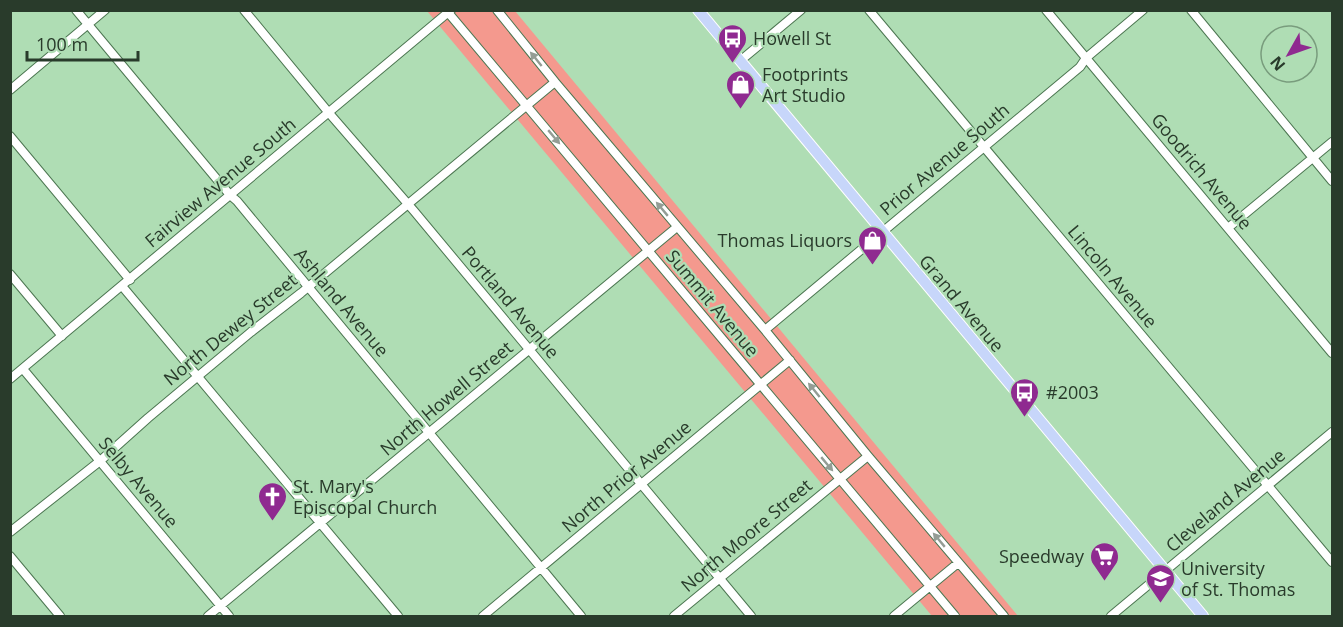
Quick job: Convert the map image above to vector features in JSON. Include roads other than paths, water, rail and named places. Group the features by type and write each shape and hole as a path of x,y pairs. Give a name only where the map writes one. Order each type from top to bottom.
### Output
{"main road":[{"name":"Grand Avenue","path":"698,10 1203,616"}],"street":[{"name":"Ashland Avenue","path":"76,10 581,616"},
{"path":"10,90 105,10"},
{"name":"Portland Avenue","path":"244,10 751,616"},
{"name":"Summit Avenue","path":"497,10 1004,616"},
{"path":"740,61 801,10"},
{"name":"Lincoln Avenue","path":"869,10 1332,562"},
{"name":"Goodrich Avenue","path":"1046,10 1332,353"},
{"name":"Prior Avenue South","path":"765,330 1080,67 1086,58 1143,10"},
{"path":"1191,10 1332,181"},
{"name":"Fairview Avenue South","path":"10,379 448,11"},
{"name":"Summit Avenue","path":"448,11 955,616"},
{"name":"North Dewey Street","path":"10,532 100,461 198,376 555,82"},
{"path":"10,136 198,376 399,616"},
{"path":"1228,228 1332,141"},
{"name":"North Howell Street","path":"208,616 677,227"},
{"path":"10,274 62,336"},
{"name":"North Prior Avenue","path":"483,616 790,360"},
{"name":"Selby Avenue","path":"23,369 230,616"},
{"name":"Cleveland Avenue","path":"1111,616 1332,432"},
{"name":"North Moore Street","path":"674,616 868,456"},
{"path":"10,556 60,616"},
{"path":"894,616 931,588 958,563"}],"place":[{"name":"Howell St","path":"732,64"},
{"name":"Footprints Art Studio","path":"741,110"},
{"name":"Thomas Liquors","path":"873,266"},
{"name":"#2003","path":"1025,418"},
{"name":"St. Mary's Episcopal Church","path":"272,522"},
{"name":"Speedway","path":"1105,582"},
{"name":"University of St. Thomas","path":"1160,604"}]}
